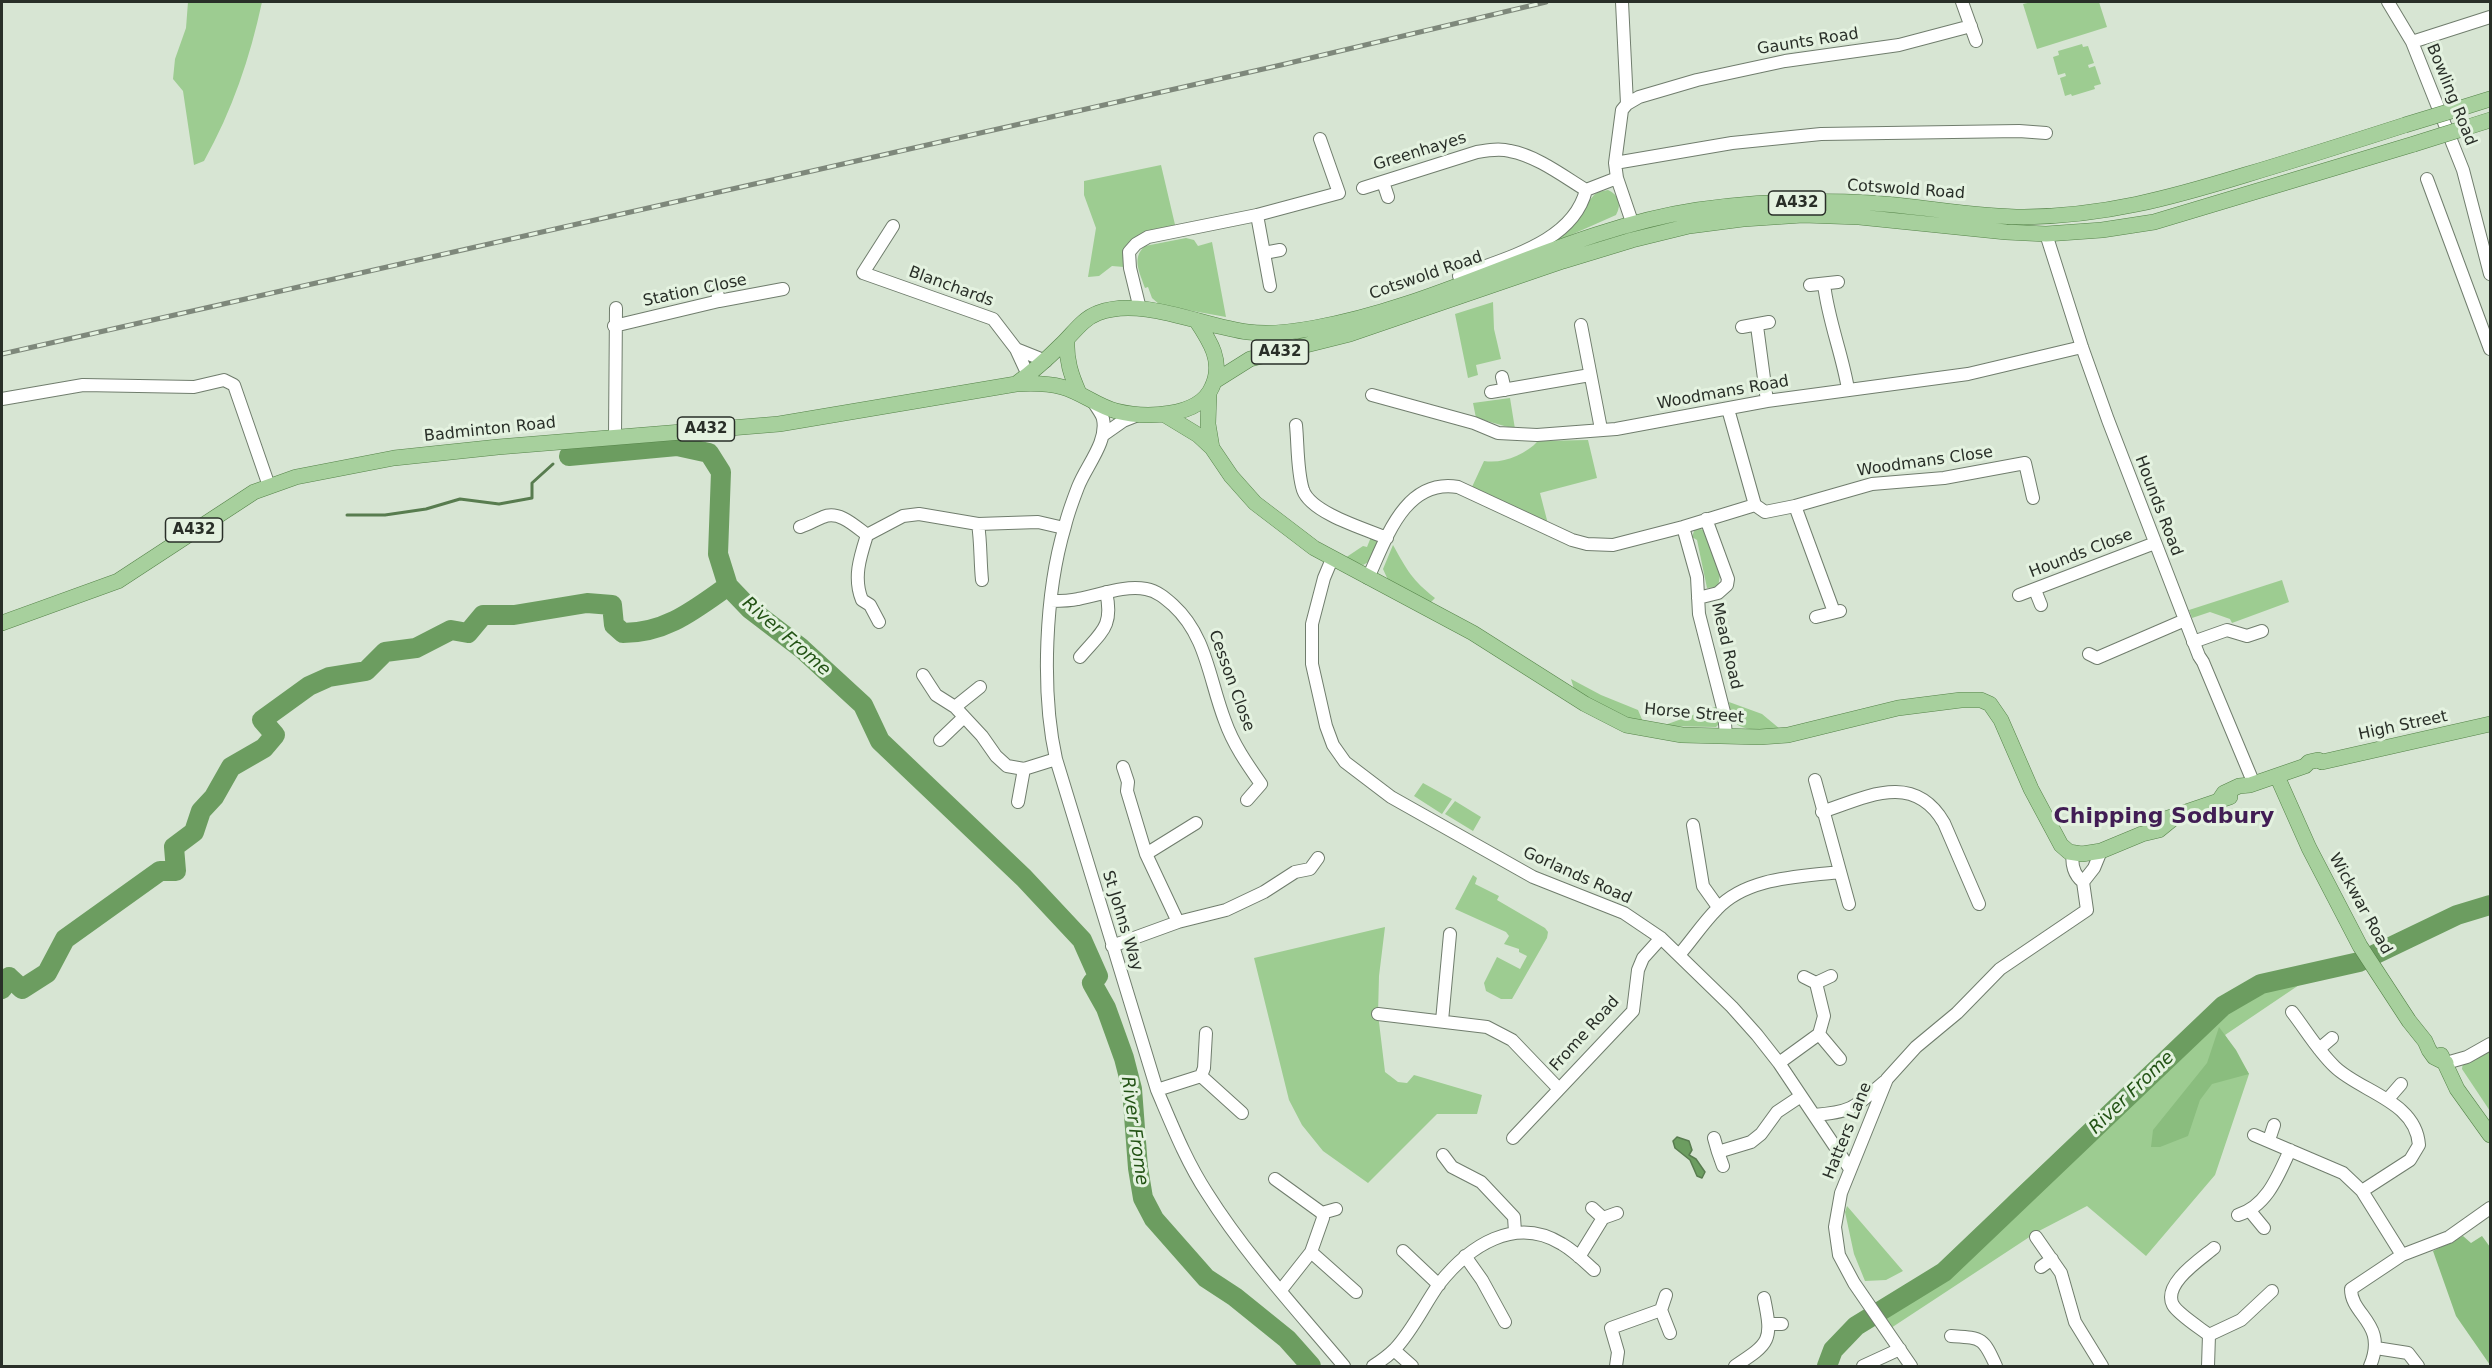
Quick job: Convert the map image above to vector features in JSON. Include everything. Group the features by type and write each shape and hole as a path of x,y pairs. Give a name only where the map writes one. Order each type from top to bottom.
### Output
{"main road":[{"name":"Cotswold Road","path":"1196,320 1246,332 1273,334 1316,328 1421,298 1563,245 1696,210 1804,202 1872,204 2022,217 2093,213 2157,201 2490,99"},
{"name":"Cotswold Road","path":"1212,387 1250,359 1350,334 1563,261 1689,226 1803,215 1859,217 2006,232 2046,234 2102,230 2154,222 2490,120"},
{"path":"2022,217 2042,224 2046,234"},
{"name":"A432","path":"1067,340 1084,321 1116,308 1140,309 1196,320"},
{"path":"1196,320 1215,352 1218,367 1212,387"},
{"path":"1067,340 1070,374 1079,393"},
{"name":"Badminton Road","path":"1027,381 1067,340"},
{"name":"Badminton Road","path":"2,623 118,581 254,492 296,477 394,458 615,436 779,424 1027,381 1057,386 1079,393"},
{"name":"A432","path":"1079,393 1094,403 1117,411 1164,415 1194,405 1212,387"},
{"name":"Horse Street","path":"1212,387 1208,424 1212,448"},
{"name":"Horse Street","path":"1164,415 1188,428 1212,448 1231,476 1255,503 1332,559 1473,633 1595,710 1626,725 1658,732 1726,736 1788,735 1898,708 1961,700 1985,701 1990,704 2001,720 2031,789 2058,840 2064,849 2073,853"},
{"name":"High Street","path":"2073,853 2101,851 2142,834 2155,821 2175,817 2242,792 2252,784 2305,766 2310,768 2319,766 2322,762 2490,724"},
{"name":"Wickwar Road","path":"2277,776 2314,857 2360,947 2425,1041 2437,1050 2446,1063 2457,1089 2490,1135"}],"street":[{"path":"1622,2 1627,104 1622,110 1615,163 1617,178 1633,225"},
{"path":"1962,2 1976,41"},
{"name":"Bowling Road","path":"2388,2 2412,42 2463,170 2490,274"},
{"path":"2412,42 2490,17"},
{"name":"Gaunts Road","path":"1627,104 1639,97 1697,80 1774,63 1899,45 1971,26"},
{"path":"1615,163 1732,142 1821,134 2019,131 2046,134"},
{"path":"1140,309 1129,252 1136,244 1148,237 1257,215 1339,193 1320,139"},
{"name":"Greenhayes","path":"1363,188 1477,152 1510,150 1530,157 1587,190"},
{"path":"1587,190 1617,178"},
{"path":"2427,179 2490,349"},
{"path":"1383,182 1388,197"},
{"name":"Cotswold Road","path":"1460,276 1534,247 1565,226 1582,206 1587,190"},
{"path":"1257,215 1270,286"},
{"name":"Blanchards","path":"893,226 863,273 993,319 1016,349 1027,381"},
{"name":"Hounds Road","path":"2046,234 2082,347 2155,543 2193,642 2223,706 2252,784"},
{"path":"1264,253 1280,250"},
{"path":"1810,285 1838,282"},
{"path":"1824,284 1827,309 1838,341 1848,389"},
{"path":"716,286 719,301"},
{"name":"Station Close","path":"614,326 719,301 783,289"},
{"path":"615,436 614,326 616,308"},
{"path":"1742,327 1769,322"},
{"path":"1581,325 1600,429"},
{"path":"1757,326 1767,401"},
{"name":"Woodmans Road","path":"1372,394 1474,423 1498,433 1537,435 1616,429 1767,401 1968,374 2082,347"},
{"path":"1016,349 1046,361"},
{"path":"1491,392 1590,375"},
{"path":"1502,377 1505,390"},
{"path":"2,399 83,385 194,387 224,380 234,385 269,486"},
{"path":"1094,403 1103,418 1103,435"},
{"path":"1368,578 1387,538 1412,498 1424,492 1448,486 1458,487 1572,540 1587,544 1613,545 1683,528 1755,505 1728,409"},
{"path":"1103,435 1124,421 1140,414"},
{"path":"1296,425 1292,440 1307,499 1327,512 1387,538"},
{"name":"St Johns Way","path":"1103,435 1078,486 1064,528 1051,601 1049,728 1056,759 1157,1090 1179,1140 1205,1191 1228,1226 1344,1366"},
{"name":"Woodmans Close","path":"1755,505 1765,512 1872,484 1944,478 2025,463 2034,498"},
{"path":"1795,506 1838,612 1816,616"},
{"path":"879,622 870,605 862,600 857,577 859,558 867,535 903,516 919,514 978,524 1038,522 1064,528"},
{"path":"800,527 816,522 822,517 839,516 867,535"},
{"name":"Mead Road","path":"1698,598 1718,593 1727,585 1728,579 1706,519"},
{"path":"978,524 982,549 980,556 982,579"},
{"name":"Mead Road","path":"1683,528 1696,577 1703,634 1724,712 1726,736"},
{"name":"Hounds Close","path":"2019,595 2155,543"},
{"name":"Gorlands Road","path":"1332,559 1324,578 1312,624 1312,664 1326,726 1333,745 1345,762 1391,796 1533,878 1624,913 1660,938 1732,1007 1779,1063 1850,1169"},
{"name":"Cesson Close","path":"1051,601 1075,600 1130,589 1156,592 1183,615 1195,630 1203,648 1225,722 1261,784 1247,800"},
{"path":"2035,590 2041,605"},
{"path":"1080,657 1109,622 1110,611 1106,592"},
{"path":"2089,654 2097,658 2109,654 2120,647 2185,620"},
{"path":"2193,642 2227,630 2247,636 2262,631"},
{"path":"931,680 936,694 955,707 1007,766 1024,769 1056,759"},
{"path":"955,707 980,687"},
{"path":"940,740 964,717"},
{"path":"1123,767 1128,782 1127,791 1146,854 1178,922"},
{"path":"1018,802 1024,769"},
{"path":"1815,780 1849,904"},
{"path":"1822,812 1880,792 1901,792 1923,798 1939,813 1979,904"},
{"path":"1146,854 1196,823"},
{"path":"1693,825 1703,886 1718,907"},
{"path":"2083,882 2094,868 2101,851"},
{"name":"Horse Street","path":"2073,853 2073,867 2078,878 2083,882 2088,908"},
{"path":"1112,946 1178,922 1226,910 1246,902 1295,872 1310,869 1318,858"},
{"path":"1678,955 1718,907 1752,887 1776,879 1839,872"},
{"name":"Hatters Lane","path":"1911,1366 1854,1283 1839,1255 1834,1227 1841,1193 1850,1169 1887,1079 1916,1047 1957,1013 2000,969 2088,908"},
{"path":"1442,1020 1450,934"},
{"name":"Frome Road","path":"1513,1138 1633,1011 1638,970 1643,958 1660,938"},
{"path":"1816,983 1831,976"},
{"path":"1779,1063 1819,1034 1824,1016 1816,983 1804,977"},
{"path":"2292,1012 2333,1066 2349,1079 2388,1099 2417,1132 2419,1145 2410,1160 2362,1191"},
{"name":"Frome Road","path":"1378,1014 1487,1027 1512,1040 1558,1088"},
{"path":"1201,1076 1204,1068 1206,1034"},
{"path":"1819,1034 1840,1059"},
{"path":"2319,1049 2332,1038"},
{"path":"2446,1063 2467,1057 2487,1046"},
{"path":"1157,1090 1201,1076"},
{"path":"1201,1076 1242,1113"},
{"path":"1814,1115 1841,1113 1852,1108 1887,1079"},
{"path":"2388,1099 2401,1084"},
{"path":"1718,1152 1751,1142 1761,1134 1777,1112 1801,1096"},
{"path":"2269,1140 2274,1125"},
{"path":"2254,1135 2343,1173 2362,1191 2402,1255"},
{"path":"1714,1138 1723,1166"},
{"path":"2264,1228 2244,1213 2274,1185 2290,1150"},
{"path":"1443,1155 1452,1167 1481,1182 1514,1217 1515,1232"},
{"path":"1275,1179 1322,1213"},
{"path":"1592,1208 1603,1218"},
{"path":"2370,1366 2376,1348 2370,1324 2352,1298 2351,1289 2402,1255 2449,1237 2490,1208"},
{"path":"1322,1213 1336,1209"},
{"path":"1281,1290 1311,1252 1322,1222 1322,1213"},
{"path":"1579,1257 1603,1218 1617,1213"},
{"path":"2465,1224 2474,1236"},
{"path":"1373,1366 1394,1350 1413,1326 1439,1285 1465,1256 1491,1239 1515,1232 1538,1234 1552,1239 1594,1270"},
{"path":"2036,1237 2066,1283 2075,1322 2102,1366"},
{"path":"2209,1335 2174,1306 2171,1296 2173,1285 2214,1248"},
{"path":"1403,1251 1439,1285"},
{"path":"1311,1252 1356,1292"},
{"path":"1465,1256 1482,1280 1504,1322"},
{"path":"2041,1267 2052,1259"},
{"path":"2209,1335 2241,1320 2271,1292"},
{"path":"1666,1295 1661,1310 1670,1333"},
{"path":"1735,1366 1760,1350 1776,1324 1764,1298"},
{"path":"1616,1366 1618,1353 1611,1328 1661,1310"},
{"path":"2208,1366 2209,1335"},
{"path":"1951,1336 1976,1338 1983,1341 1996,1366"},
{"path":"1863,1366 1900,1348"},
{"path":"2376,1348 2408,1353 2418,1366"},
{"path":"1394,1350 1412,1366"}],"shaded area":[{"path":"188,2 262,2 246,64 231,103 204,161 194,165 183,91 173,79 175,59 186,28"},
{"path":"2099,2 2107,27 2037,49 2023,4"},
{"path":"2082,44 2083,47 2088,46 2094,63 2088,65 2089,68 2095,66 2101,84 2094,86 2095,89 2065,96 2060,78 2066,76 2065,73 2058,75 2053,57 2059,55 2058,51"},
{"path":"1161,165 1176,229 1146,234 1124,267 1112,266 1099,276 1088,277 1096,228 1084,195 1084,181"},
{"path":"1608,190 1615,194 1618,200 1619,207 1616,215 1546,246 1571,223 1594,195"},
{"path":"1186,238 1194,240 1198,246 1212,242 1226,317 1160,305 1152,298 1148,287 1145,288 1139,271 1138,256 1145,246"},
{"path":"1493,302 1494,329 1501,359 1476,365 1478,375 1468,378 1455,314"},
{"path":"1510,398 1515,429 1476,418 1473,403"},
{"path":"1588,440 1597,478 1540,493 1548,524 1472,487 1484,461 1499,461 1513,457 1538,441"},
{"path":"1700,527 1704,530 1720,575 1718,587 1707,588 1697,540 1692,537 1695,528"},
{"path":"1371,537 1378,542 1374,559 1363,565 1345,558 1363,546 1367,547"},
{"path":"1393,545 1411,574 1435,598 1430,603 1388,580 1383,569"},
{"path":"2282,580 2289,602 2232,623 2230,619 2210,612 2192,618 2189,610"},
{"path":"1571,679 1601,695 1638,710 1644,724 1609,710 1574,689"},
{"path":"1729,702 1762,714 1780,729 1753,729 1740,726 1731,717"},
{"path":"1721,705 1720,723 1716,727 1662,726"},
{"path":"1423,783 1452,799 1442,814 1414,796"},
{"path":"1455,801 1481,817 1473,831 1445,814"},
{"path":"1473,875 1477,878 1475,884 1499,896 1497,900 1548,932 1547,938 1512,999 1501,999 1486,991 1484,983 1497,957 1520,969 1527,956 1519,952 1519,949 1504,944 1509,936 1506,932 1455,909"},
{"path":"1385,927 1379,976 1378,1014 1385,1072 1398,1082 1407,1083 1414,1075 1482,1095 1477,1114 1437,1114 1368,1183 1323,1151 1302,1125 1289,1100 1254,958"},
{"path":"2298,970 2302,983 2225,1035 2249,1074 2215,1175 2146,1256 2087,1206 2037,1232 1891,1328 1876,1307 1950,1256 2011,1194 2217,1002 2260,979"},
{"path":"2219,1027 2236,1050 2249,1074 2212,1084 2200,1100 2188,1136 2160,1147 2151,1147 2153,1130 2207,1063"},
{"path":"2490,1051 2490,1111 2462,1069 2463,1062"},
{"path":"1677,1137 1689,1141 1692,1150 1689,1155 1696,1159 1705,1172 1702,1178 1697,1176 1690,1160 1675,1148 1673,1141"},
{"path":"1847,1206 1903,1271 1886,1280 1865,1281 1854,1254 1845,1212"},
{"path":"2463,1236 2471,1243 2482,1236 2490,1247 2490,1365 2456,1316 2433,1251"}],"waterway":[{"path":"569,456 677,446 709,453 721,472 718,554 728,586"},
{"path":"561,458 569,456"},
{"path":"347,515 385,515 426,509 460,499 499,504 532,498 532,483 553,464"},
{"name":"River Frome","path":"2,989 9,977 22,989 47,973 65,939 160,871 176,871 174,847 194,832 201,811 214,797 231,767 264,748 275,735 262,720 309,686 329,677 366,671 385,652 416,648 451,630 468,633 483,615 514,615 587,603 612,605 614,625 623,633 638,632 653,629 679,618 728,586 750,609 801,648 863,705 880,741 1024,878 1082,940 1098,976 1092,983 1106,1008 1124,1058 1132,1089 1138,1168 1143,1198 1154,1219 1206,1278 1235,1297 1287,1339 1311,1366"},
{"name":"River Frome","path":"1827,1366 1833,1350 1856,1326 1944,1272 2223,1006 2261,984 2359,962 2457,915 2490,905"}],"railway":[{"path":"2,354 1281,65 1546,2"}],"district":[{"name":"Chipping Sodbury","path":"2164,817"}]}
